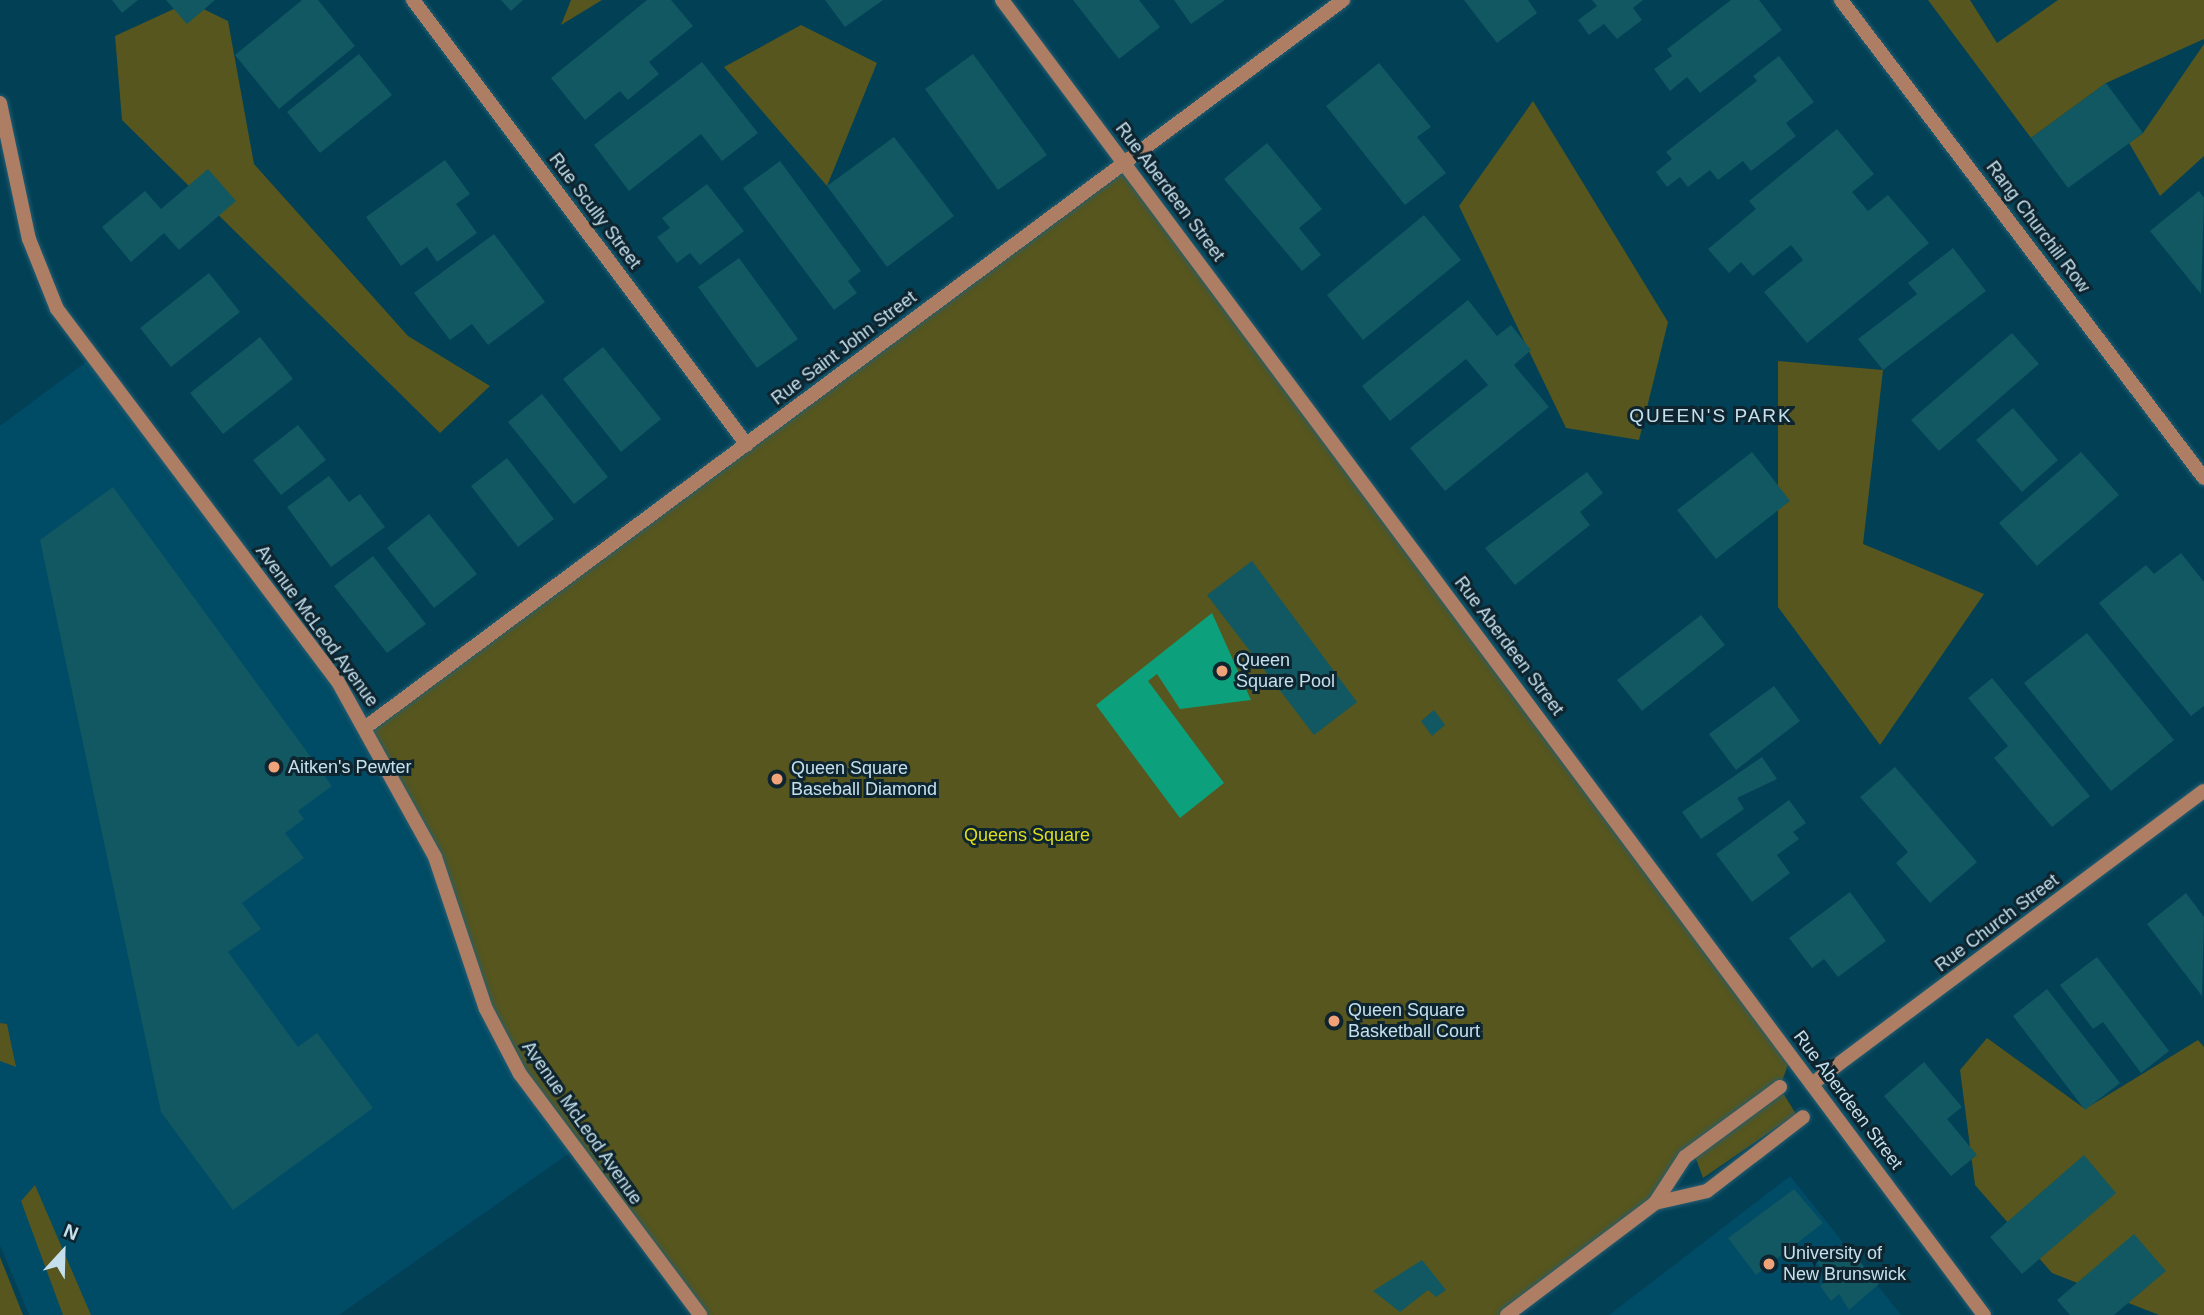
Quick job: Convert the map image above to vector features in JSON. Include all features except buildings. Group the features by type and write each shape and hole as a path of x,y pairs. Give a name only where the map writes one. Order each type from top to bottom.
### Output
{"street":[{"name":"Rue Scully Street","path":"413,0 747,445"},
{"name":"Rue Aberdeen Street","path":"1002,0 1984,1315"},
{"name":"Rue Saint John Street","path":"366,727 1343,0"},
{"name":"Rang Churchill Row","path":"1841,0 2204,478"},
{"name":"Avenue McLeod Avenue","path":"0,103 29,239 57,309 366,727 435,857 486,1010 520,1074 700,1315"},
{"name":"Rue Church Street","path":"1812,1084 2204,791"},
{"path":"1507,1315 1655,1203 1685,1157 1780,1087"},
{"path":"1655,1203 1707,1191 1803,1117"}],"shaded area":[{"path":"90,359 366,727 574,1150 339,1315 29,1315 0,1245 0,426"},
{"path":"1212,613 1251,700 1180,709 1157,674 1148,681 1224,783 1180,818 1096,705"},
{"name":"University of New Brunswick","path":"1790,1176 1901,1315 1609,1315"}],"green space":[{"path":"571,0 602,0 561,25"},
{"path":"1928,0 1970,0 1997,43 2058,0 2204,0 2204,39 2106,83 2031,138"},
{"path":"189,2 228,21 254,164 408,336 490,386 440,433 122,120 115,36"},
{"path":"801,25 877,63 827,186 724,67"},
{"path":"2204,44 2204,156 2160,196 2129,143 2143,133"},
{"path":"1533,101 1668,322 1639,440 1566,428 1459,206"},
{"name":"Queens Square","path":"1124,163 1791,1056 1780,1087 1685,1157 1655,1203 1507,1315 700,1315 574,1150 486,1009 435,857 366,727"},
{"path":"1778,361 1883,370 1863,544 1984,594 1880,745 1778,607"},
{"path":"0,1023 7,1024 16,1067 0,1061"},
{"path":"1987,1038 2085,1109 2198,1040 2204,1047 2204,1315 2159,1315 2052,1273 1975,1185 1960,1070"},
{"path":"1783,1093 1796,1114 1703,1178 1695,1156"},
{"path":"35,1185 91,1315 63,1315 21,1201"},
{"path":"0,1257 23,1315 0,1315"}],"place":[{"name":"Queen Square Pool","path":"1222,671"},
{"name":"Aitken's Pewter","path":"274,767"},
{"name":"Queen Square Baseball Diamond","path":"777,779"},
{"name":"Queen Square Basketball Court","path":"1334,1021"},
{"name":"University of New Brunswick","path":"1769,1264"}],"district":[{"name":"QUEEN'S PARK","path":"1711,416"}]}
